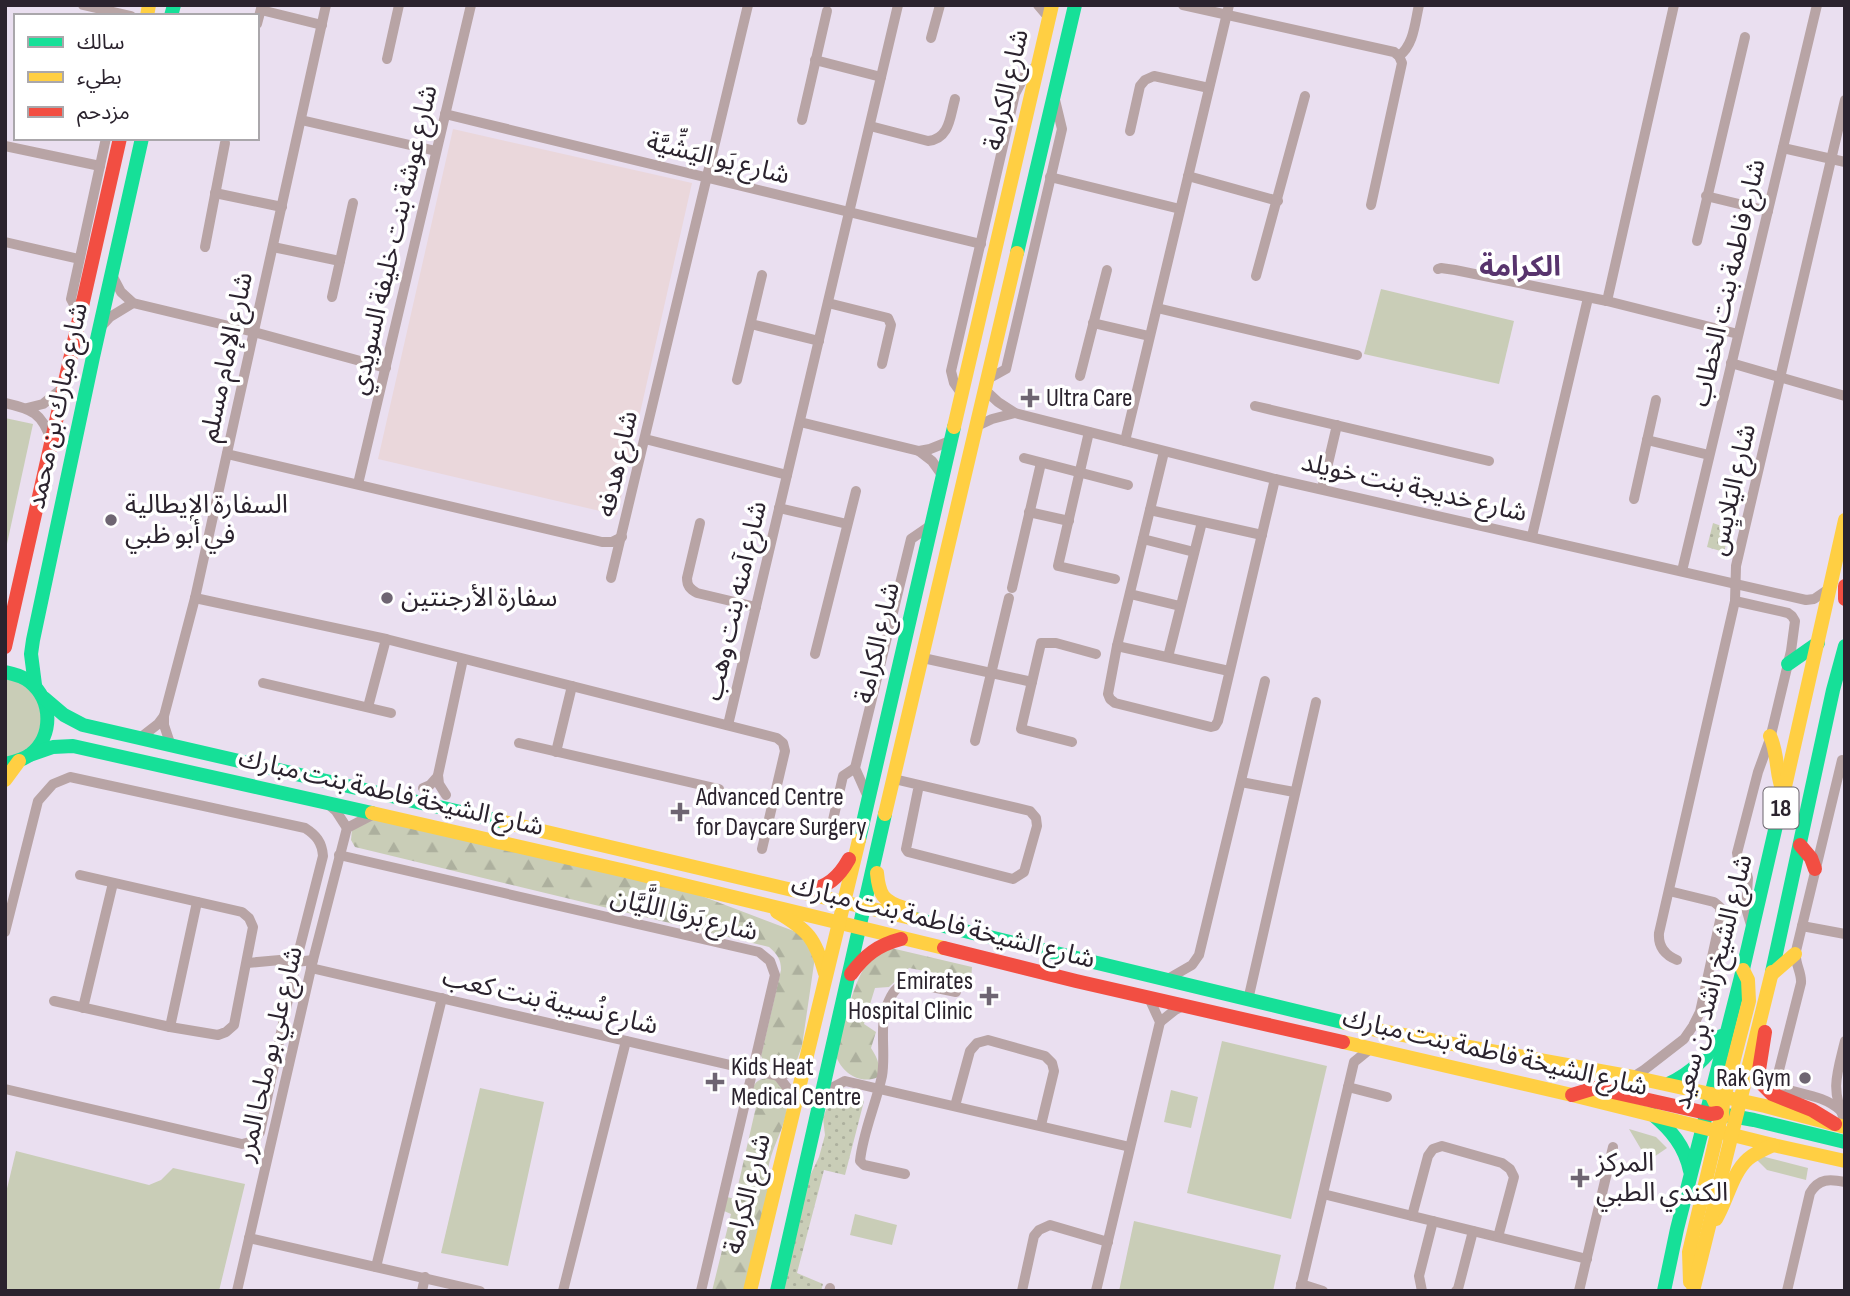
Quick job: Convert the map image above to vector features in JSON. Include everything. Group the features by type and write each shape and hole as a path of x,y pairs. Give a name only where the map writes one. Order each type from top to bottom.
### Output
{"main road":[{"name":"شارع الكرامة","path":"777,1291 846,981 1075,5"},
{"name":"شارع الكرامة","path":"750,1291 858,842 1050,12"},
{"name":"شارع مبارك بن محمد","path":"5,648 120,140"},
{"name":"شارع مبارك بن محمد","path":"35,685 33,640 142,140"},
{"name":"شارع الشيخ راشد بن سعيد","path":"1692,1291 1708,1229 1720,1120 1718,1096 1727,1028 1823,623 1838,587 1845,520"},
{"path":"1838,587 1845,599"},
{"path":"1788,664 1818,643"},
{"name":"شارع الشيخ راشد بن سعيد","path":"1664,1291 1691,1178 1720,1120 1740,1101 1772,974 1845,646"},
{"path":"5,672 25,677 35,685 48,710 45,736 39,747 18,760 5,780"},
{"name":"شارع الشيخة فاطمة بنت مبارك","path":"44,698 64,715 83,725 494,818 1248,1000 1376,1030 1633,1077 1841,1120"},
{"path":"1770,736 1776,749 1778,782 1784,794"},
{"name":"شارع الشيخة فاطمة بنت مبارك","path":"18,760 53,747 73,746 761,903 1149,998 1652,1114 1720,1120 1773,1146 1845,1161"},
{"path":"803,891 819,888 834,880 858,842"},
{"path":"1800,845 1808,853 1815,869"},
{"path":"876,858 878,886 884,899 911,911 922,920"},
{"path":"761,903 800,925 810,934 819,949 825,975"},
{"path":"846,981 871,950 884,943 904,938"},
{"path":"1772,974 1795,954"},
{"path":"1718,1096 1749,1002 1748,980 1743,969"},
{"path":"1763,1010 1765,1038 1759,1076 1762,1084 1776,1096 1841,1120"},
{"path":"1668,1084 1695,1070 1727,1028"},
{"path":"1572,1095 1595,1088 1720,1120 1845,1142"},
{"path":"1652,1114 1670,1129 1683,1147 1689,1160 1691,1178"},
{"path":"1692,1291 1689,1252 1720,1120"},
{"path":"1708,1229 1723,1210 1740,1167 1753,1155 1773,1146"}],"street":[{"path":"83,5 122,14"},
{"name":"شارع الإمام مسلم","path":"171,746 164,716 195,598 326,5"},
{"path":"387,59 399,5"},
{"name":"شارع عوشة بنت خليفة السويدي","path":"358,484 471,5"},
{"name":"شارع هدفه","path":"227,453 602,542 612,542 622,537 748,5"},
{"name":"شارع آمنه بنت وهب","path":"195,598 386,639 728,724 898,5"},
{"path":"931,38 940,5"},
{"path":"1038,5 1050,12"},
{"path":"1183,5 1228,10 1394,52 1399,57 1402,63 1371,205"},
{"path":"1399,57 1410,44 1419,5"},
{"path":"1606,300 1674,5"},
{"name":"شارع فاطمة بنت الخطاب","path":"1682,571 1817,5"},
{"path":"261,7 322,25"},
{"path":"1125,441 1228,10"},
{"path":"802,120 827,11"},
{"path":"1696,241 1745,37"},
{"path":"815,60 881,77"},
{"path":"961,393 954,383 951,371 1015,94 1025,75 1038,65"},
{"path":"1130,131 1140,86 1145,80 1154,76 1209,88"},
{"path":"1256,276 1305,96"},
{"path":"986,385 1006,369 1062,129 1054,97"},
{"path":"870,126 934,141 940,139 946,130 955,99"},
{"name":"شارع اليَلايِس","path":"1677,960 1662,948 1660,930 1735,601 1736,566 1845,100"},
{"name":"شارع يَو اليَشِّيَّة","path":"445,114 981,244"},
{"path":"301,120 436,152"},
{"path":"80,316 71,299 106,140"},
{"path":"205,247 225,143"},
{"path":"5,146 100,166"},
{"path":"1783,148 1845,162"},
{"path":"1188,176 1278,201"},
{"path":"1050,177 1180,209"},
{"path":"215,194 282,207"},
{"path":"1706,195 1768,211"},
{"path":"332,297 353,203"},
{"path":"5,242 79,258"},
{"path":"273,247 340,261"},
{"path":"1438,269 1455,270 1606,300 1738,334"},
{"path":"1080,376 1107,270"},
{"path":"111,274 121,292 133,303 386,368"},
{"path":"737,380 762,275"},
{"path":"1532,536 1588,298"},
{"path":"99,329 110,317 133,303"},
{"path":"828,303 888,317 891,326 882,364"},
{"path":"1157,308 1357,355"},
{"path":"1093,323 1149,336"},
{"path":"751,324 819,341"},
{"path":"1731,363 1845,396"},
{"name":"شارع خديجة بنت خويلد","path":"986,385 998,402 1014,413 1164,452 1806,600"},
{"path":"5,403 27,408 43,404 64,387"},
{"path":"1634,499 1656,400"},
{"path":"1255,406 1489,461"},
{"path":"27,408 43,422 52,441"},
{"path":"977,426 1014,413"},
{"path":"800,422 919,451 932,461 942,475"},
{"path":"1322,489 1337,425"},
{"path":"1089,432 1058,566 1115,579"},
{"path":"645,439 787,475"},
{"path":"1647,440 1709,455"},
{"path":"919,451 950,441"},
{"path":"1164,452 1108,694 1115,703 1211,727 1218,721 1275,478"},
{"path":"1024,458 1128,485"},
{"path":"975,741 1041,463"},
{"path":"815,654 856,491"},
{"path":"779,508 847,524"},
{"path":"1150,510 1262,535"},
{"path":"1029,512 1069,521"},
{"path":"1168,657 1202,522"},
{"path":"700,523 687,585 698,593 756,607"},
{"path":"867,795 855,768 911,539 930,526"},
{"path":"611,578 622,537"},
{"path":"1143,539 1194,552"},
{"path":"1806,600 1838,587"},
{"path":"1130,594 1180,606"},
{"path":"1806,600 1813,605 1823,623"},
{"path":"1735,601 1788,613 1794,624 1788,664 1737,853 1748,878 1746,908 1752,929"},
{"path":"368,707 386,639"},
{"path":"1072,742 1021,729 1041,643 1056,643 1096,654"},
{"path":"1117,646 1229,671"},
{"path":"922,658 1032,682"},
{"path":"446,794 439,784 438,775 463,659"},
{"path":"1166,980 1192,965 1199,955 1265,681"},
{"path":"263,683 391,713"},
{"path":"556,752 572,686"},
{"path":"1248,1000 1316,702"},
{"path":"140,738 164,716"},
{"path":"728,724 777,738 783,743 785,751 762,849"},
{"path":"519,743 719,789"},
{"path":"1841,1120 1831,1103 1820,1097 1782,1088 1777,1078 1801,983 1795,954 1842,760"},
{"path":"833,820 842,776 855,768"},
{"path":"423,788 438,775"},
{"path":"5,932 38,801 53,784 71,777 306,828 315,834 323,849 258,1137 242,1144 5,1089"},
{"path":"894,779 1030,811 1036,818 1037,826 1024,872 1013,879 908,852 906,849 919,785"},
{"path":"1241,782 1294,792"},
{"path":"326,803 347,828 374,814"},
{"name":"شارع علي بو ملحا المرر","path":"237,1291 312,964 347,828"},
{"name":"شارع بَرقا اللَّيَّان","path":"339,855 759,952 770,961 775,975 701,1291"},
{"path":"54,1001 218,1035 234,1025 247,963 253,927 242,912 80,875"},
{"path":"83,1008 113,883"},
{"path":"1633,1077 1678,1044 1693,1026 1700,1012 1721,916 1720,907 1714,902 1670,891"},
{"path":"170,1027 197,902"},
{"path":"1802,926 1845,934"},
{"name":"شارع نُسيبة بنت كعب","path":"247,963 280,960 312,964 442,998 778,1076"},
{"path":"905,1174 864,1165 860,1161 883,1072 886,1007 894,990 908,982 956,992"},
{"path":"376,1267 442,998"},
{"path":"1149,998 1160,1022"},
{"path":"1096,1291 1160,1022 1183,1006"},
{"path":"955,1106 970,1051 977,1044 988,1040 1045,1056 1052,1063 1054,1071 1041,1125"},
{"path":"563,1291 626,1041"},
{"path":"1345,1044 1354,1062"},
{"path":"1841,1120 1836,1097 1836,1080 1844,1045"},
{"path":"1323,1291 1300,1288 1354,1062 1370,1049"},
{"path":"830,1059 845,1081"},
{"path":"796,1099 778,1076 804,1065"},
{"path":"1820,1097 1831,1089 1836,1080"},
{"path":"822,1093 845,1081 1130,1147"},
{"path":"1348,1087 1387,1097"},
{"path":"1412,1216 1428,1156 1433,1149 1442,1146 1502,1163 1510,1169 1514,1177 1498,1237"},
{"path":"1579,1291 1613,1147"},
{"path":"1787,1291 1810,1192 1821,1181 1845,1182"},
{"path":"1323,1194 1587,1259"},
{"path":"1422,1291 1419,1276 1433,1221"},
{"path":"1021,1291 1034,1237 1039,1230 1050,1225 1108,1242"},
{"path":"1456,1291 1473,1231"},
{"path":"249,1238 480,1291"},
{"path":"422,1291 425,1277"}],"shaded area":[{"path":"453,129 692,183 617,515 378,459"}],"green space":[{"path":"1381,289 1514,321 1499,384 1364,354"},
{"path":"5,418 33,424 5,553"},
{"path":"1713,523 1730,529 1724,552 1707,547"},
{"path":"5,677 18,681 29,689 41,710 42,722 33,744 20,754 5,758"},
{"path":"372,816 699,895 799,933 815,957 802,1046 795,1065 778,1070 766,1065 761,1056 781,970 778,957 769,947 355,847 351,840 352,829"},
{"path":"891,948 972,967 971,980 909,968 889,987 875,988 864,1024 876,1032 871,1048 878,1062 878,1077 858,1078 843,1068 836,1056 841,1034 863,971 873,958"},
{"path":"1222,1041 1327,1066 1291,1219 1187,1193"},
{"path":"766,1078 774,1079 788,1093 788,1104 769,1163 769,1189 744,1291 712,1291 731,1214 724,1211 727,1197 735,1199 758,1098 751,1096 752,1092 757,1082"},
{"path":"480,1088 544,1102 508,1266 441,1253"},
{"path":"1171,1090 1198,1097 1191,1128 1164,1122"},
{"path":"842,1093 864,1101 845,1175 824,1170 797,1273 823,1284 821,1291 782,1291 808,1180 819,1157 825,1135 823,1118 829,1102"},
{"path":"1629,1129 1656,1137 1667,1148 1648,1161"},
{"path":"16,1151 149,1185 161,1180 173,1168 245,1184 219,1291 5,1291 5,1197"},
{"path":"1761,1156 1808,1168 1806,1180 1767,1170 1757,1160"},
{"path":"855,1214 897,1225 892,1245 850,1235"},
{"path":"1134,1221 1281,1255 1273,1291 1119,1291"}],"traffic: fast":[{"path":"172,14 174,5"},
{"path":"1017,253 1075,5"},
{"path":"35,685 31,654 33,640 142,140"},
{"path":"859,840 954,427"},
{"path":"1788,664 1818,643"},
{"path":"1772,972 1845,646"},
{"path":"5,672 24,678 38,690 46,708 47,718 43,738 38,747 25,758 5,764"},
{"path":"44,698 64,715 83,725 504,822"},
{"path":"30,755 53,747 73,746 372,813"},
{"path":"1664,1291 1784,791"},
{"path":"777,1291 885,814"},
{"path":"915,919 1346,1023"},
{"path":"1668,1084 1698,1064 1721,1036"},
{"path":"1652,1114 1676,1139 1685,1154 1690,1171"},
{"path":"1726,1115 1845,1142"}],"traffic: slow":[{"path":"147,14 149,5"},
{"path":"954,427 1052,5"},
{"path":"885,814 1017,253"},
{"path":"1784,791 1845,520"},
{"path":"1770,736 1784,794"},
{"path":"5,780 19,761"},
{"path":"372,813 944,948"},
{"path":"504,822 915,919"},
{"path":"750,1291 859,840"},
{"path":"877,873 883,896 891,903 904,908"},
{"path":"777,912 809,936 818,951 825,973"},
{"path":"1772,974 1795,954"},
{"path":"1722,1118 1723,1102 1749,1001 1748,980 1743,970"},
{"path":"1693,1291 1772,972"},
{"path":"1346,1023 1633,1077 1845,1127"},
{"path":"1343,1042 1845,1161"},
{"path":"1690,1282 1689,1252 1720,1121 1720,1113 1711,1094"},
{"path":"1716,1219 1742,1165 1773,1145"}],"traffic: jam":[{"path":"5,647 120,140"},
{"path":"1845,586 1845,599"},
{"path":"1800,845 1811,858 1815,869"},
{"path":"806,891 832,881 849,859"},
{"path":"851,974 861,961 873,952 885,944 901,939"},
{"path":"944,948 1343,1042"},
{"path":"1765,1032 1759,1070 1761,1083 1772,1094 1812,1110 1835,1124"},
{"path":"1572,1095 1595,1088 1711,1114 1717,1113"}],"place":[{"name":"Ultra Care","path":"1030,398"},
{"name":"السفارة الإيطالية في أبو ظبي","path":"111,520"},
{"name":"سفارة الأرجنتين","path":"387,598"},
{"name":"Advanced Centre for Daycare Surgery","path":"680,812"},
{"name":"Emirates Hospital Clinic","path":"989,996"},
{"name":"Rak Gym","path":"1805,1078"},
{"name":"Kids Heat Medical Centre","path":"715,1082"},
{"name":"المركز الكندي الطبي","path":"1580,1178"}],"district":[{"name":"الكرامة","path":"1520,267"}]}
